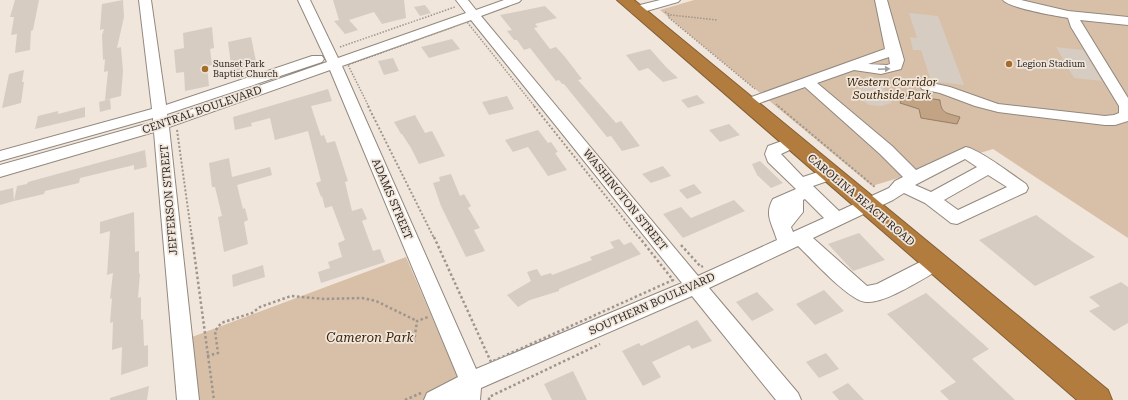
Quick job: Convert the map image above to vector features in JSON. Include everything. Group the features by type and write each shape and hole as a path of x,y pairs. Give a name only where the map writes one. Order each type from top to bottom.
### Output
{"highway":[{"name":"CAROLINA BEACH ROAD","path":"631,5 752,96 793,142 1098,400"}],"street":[{"name":"JEFFERSON STREET","path":"145,0 165,121 188,400"},
{"name":"ADAMS STREET","path":"304,0 337,58 470,391"},
{"name":"CENTRAL BOULEVARD","path":"0,171 165,121 337,58 485,0"},
{"name":"CENTRAL BOULEVARD","path":"465,7 515,0"},
{"path":"631,5 674,0"},
{"path":"752,96 807,82 853,65 881,69 896,66 897,63 881,0"},
{"path":"1009,0 1032,8 1128,21"},
{"name":"WASHINGTON STREET","path":"465,7 790,400"},
{"path":"927,86 946,89 984,105 998,108 1102,120 1119,120 1127,114 1126,106 1077,27 1074,20 1075,15"},
{"path":"807,82 886,150 908,181 931,199 957,218 1020,188 989,167 931,199"},
{"name":"CENTRAL BOULEVARD","path":"0,156 165,121"},
{"path":"793,142 774,150 774,158 801,191 837,220"},
{"name":"SOUTHERN BOULEVARD","path":"435,400 470,391 695,286 790,235 837,220 867,206 895,192 908,181 966,152 989,167"},
{"path":"830,174 801,191 794,212 790,235 857,290 866,294 880,292 935,263"}],"path":[{"path":"337,58 467,22 673,280 491,362 444,257 337,58 339,48 465,7"},
{"path":"660,9 669,15 717,20"},
{"path":"669,15 668,17 752,96"},
{"path":"165,121 214,400"},
{"path":"681,244 701,267 707,264"},
{"path":"207,356 218,353 215,331 221,323 252,313 260,307 291,296 324,299 362,298 376,301 416,321 431,316"},
{"path":"414,342 416,321"}],"green space":[{"name":"Western Corridor Southside Park","path":"694,0 1128,0 1128,238 993,149 872,186 660,10"},
{"name":"Cameron Park","path":"406,257 458,378 454,400 198,400 192,337"}],"shaded area":[{"path":"907,95 940,100 943,110 948,114 960,117 957,124 921,118 919,109 900,103 903,96"}],"building":[{"path":"15,0 39,0 33,30 31,31 30,50 15,53 17,34 11,35 14,17 10,17"},
{"path":"123,0 124,17 117,48 121,47 123,71 121,96 105,100 108,71 104,72 105,59 103,60 102,35 104,29 100,30 102,4"},
{"path":"333,0 404,0 406,18 382,24 374,12 349,20 358,30 345,34 334,21 339,20"},
{"path":"425,5 431,13 420,16 414,7"},
{"path":"545,6 557,18 535,24 538,27 534,28 550,49 556,47 565,57 582,79 578,80 616,123 621,121 640,146 622,151 611,136 607,137 564,84 562,84 559,80 556,81 530,48 524,50 517,40 514,40 507,31 512,30 500,15"},
{"path":"909,13 938,16 964,85 931,81 921,50 913,50 910,37 917,38"},
{"path":"212,27 214,48 210,49 212,65 207,66 209,86 185,91 184,72 176,73 174,50 184,48 183,33"},
{"path":"251,37 257,66 232,72 228,42"},
{"path":"452,39 460,49 429,58 421,47"},
{"path":"1056,47 1083,50 1102,81 1074,78"},
{"path":"650,49 678,78 663,82 648,68 639,71 626,55"},
{"path":"393,58 399,71 384,75 378,61"},
{"path":"24,70 21,103 2,108 9,74"},
{"path":"866,76 878,78 882,81 883,89 890,94 891,103 881,106 869,105 859,98 859,89 866,86"},
{"path":"328,89 332,101 311,106 321,136 324,135 327,143 335,141 348,181 345,182 352,211 362,208 367,219 362,221 373,251 380,249 385,262 321,283 318,272 330,268 328,262 342,257 338,243 345,240 332,206 325,208 322,196 321,197 316,183 321,181 308,131 275,140 270,118 251,123 252,126 235,130 233,117"},
{"path":"697,95 705,103 688,108 681,100"},
{"path":"507,96 514,109 489,115 482,102"},
{"path":"110,99 111,109 100,112 99,102"},
{"path":"85,107 85,117 35,129 38,116 58,111 58,114"},
{"path":"415,115 425,133 432,131 445,156 419,164 411,148 394,122"},
{"path":"729,124 740,135 720,142 709,130"},
{"path":"538,130 548,143 551,142 558,152 555,153 567,170 548,176 528,147 513,152 505,140"},
{"path":"145,150 147,167 134,170 134,165 80,178 79,183 45,191 44,194 14,201 17,186"},
{"path":"229,158 232,177 270,167 272,175 237,185 243,209 245,208 248,220 244,222 248,244 224,252 218,217 222,216 215,187 212,187 209,163"},
{"path":"760,161 783,183 771,188 757,175 752,164"},
{"path":"663,166 671,176 651,183 642,174"},
{"path":"451,174 460,196 464,194 471,206 468,208 480,228 474,230 485,251 466,257 441,206 433,183 440,181 439,177"},
{"path":"694,184 702,193 687,199 679,190"},
{"path":"13,188 14,201 0,205 0,191"},
{"path":"734,200 745,211 683,238 663,214 681,207 691,218"},
{"path":"134,212 135,252 139,251 139,274 140,273 138,298 141,297 141,320 143,319 144,346 148,345 148,366 121,375 122,347 112,350 113,322 110,323 112,298 110,299 113,273 107,275 110,231 100,234 100,222"},
{"path":"1036,215 1095,257 1035,286 979,240"},
{"path":"859,233 885,260 853,271 828,244"},
{"path":"619,239 624,245 631,242 641,254 559,289 559,291 530,300 518,307 507,295 531,281 527,272 537,269 541,276 551,273 552,275 592,260 590,257 614,248 610,242"},
{"path":"263,265 265,277 233,287 232,275"},
{"path":"1121,282 1128,287 1128,323 1114,331 1089,311 1100,306 1089,297"},
{"path":"824,290 844,311 815,325 796,304"},
{"path":"757,292 774,310 752,321 736,302"},
{"path":"926,293 989,349 972,359 1015,400 949,400 940,391 956,382 887,314"},
{"path":"697,320 712,341 692,349 689,345 652,362 661,377 643,386 622,351 639,343 641,346"},
{"path":"826,353 839,369 819,378 806,362"},
{"path":"573,371 587,400 552,400 544,384"},
{"path":"848,383 864,400 839,400 832,392"},
{"path":"149,386 147,400 110,400 110,398"}],"place":[{"name":"Legion Stadium","path":"1009,64"},
{"name":"Sunset Park Baptist Church","path":"205,69"}]}
